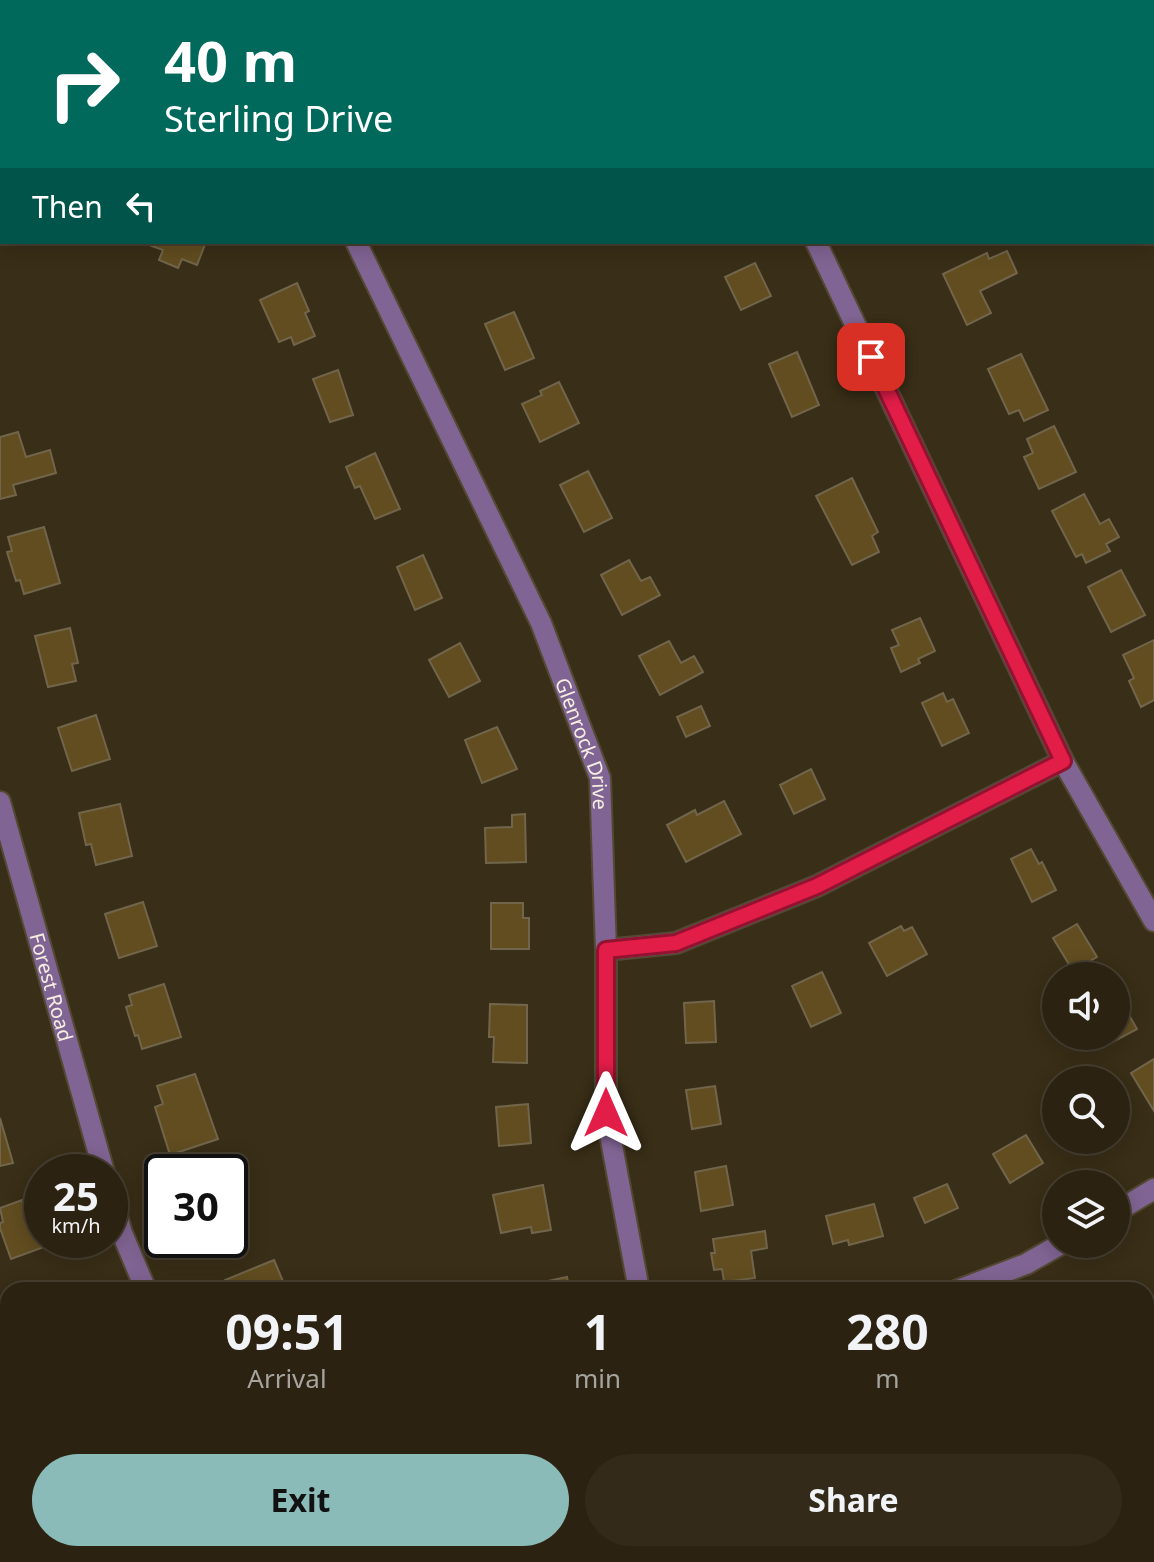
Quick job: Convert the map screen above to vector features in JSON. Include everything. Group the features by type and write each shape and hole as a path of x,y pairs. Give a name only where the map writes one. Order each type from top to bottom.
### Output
{"street":[{"name":"Glenrock Drive","path":"357,244 541,623 600,778 606,950 606,1113 638,1282"},
{"path":"817,244 1063,761 1154,921"},
{"path":"606,950 676,943 817,886 1063,761"},
{"name":"Forest Road","path":"0,802 99,1154"},
{"path":"1130,1204 1154,1189"},
{"path":"128,1247 143,1282"},
{"path":"979,1282 1042,1255"}],"building":[{"path":"147,244 205,244 197,265 182,259 178,268 159,260 163,250"},
{"path":"1007,251 1017,273 980,291 991,313 967,325 943,274 987,253 989,259"},
{"path":"755,263 771,296 741,310 725,277"},
{"path":"297,283 315,336 294,345 291,337 279,342 260,300"},
{"path":"514,312 534,358 505,370 485,324"},
{"path":"797,352 819,405 792,417 769,364"},
{"path":"1021,354 1048,410 1024,421 1019,410 1009,414 988,369"},
{"path":"338,370 353,415 330,422 313,379"},
{"path":"559,382 579,423 540,442 522,404 542,395 540,391"},
{"path":"1054,426 1076,472 1039,489 1024,457 1033,453 1027,439"},
{"path":"18,432 26,457 50,450 56,473 13,485 16,495 0,499 0,437"},
{"path":"375,453 400,509 375,519 360,486 355,488 346,467"},
{"path":"588,471 612,518 584,532 560,485"},
{"path":"852,478 878,532 872,536 879,552 852,565 816,496"},
{"path":"1084,494 1100,524 1109,519 1119,537 1106,544 1110,551 1086,563 1082,554 1076,557 1052,511"},
{"path":"44,527 60,583 24,594 20,580 16,581 7,552 12,551 8,537"},
{"path":"423,555 442,598 415,610 397,567"},
{"path":"629,560 641,581 650,577 660,595 622,615 601,575"},
{"path":"1121,570 1145,615 1111,632 1088,587"},
{"path":"920,618 935,651 901,672 891,648 899,645 892,630"},
{"path":"70,628 78,663 72,664 76,681 48,687 35,636"},
{"path":"1154,640 1154,700 1141,707 1129,681 1134,678 1123,655"},
{"path":"669,641 681,663 694,656 703,672 660,695 639,656"},
{"path":"460,643 480,681 449,697 429,660"},
{"path":"943,693 947,702 953,699 969,733 942,746 922,703"},
{"path":"701,706 710,726 686,737 677,717"},
{"path":"96,715 110,759 72,771 58,728"},
{"path":"497,727 517,769 482,783 465,740"},
{"path":"811,769 825,799 794,814 780,785"},
{"path":"724,801 741,834 686,862 667,825 695,810 697,815"},
{"path":"120,804 132,856 96,865 91,844 86,845 79,813"},
{"path":"525,814 526,862 486,863 485,828 512,827 512,815"},
{"path":"1031,849 1039,864 1042,862 1056,890 1032,902 1011,859"},
{"path":"143,902 157,946 119,958 105,914"},
{"path":"491,903 523,903 523,918 529,918 529,949 491,949"},
{"path":"1077,924 1097,957 1088,962 1068,962 1053,938"},
{"path":"901,926 904,931 912,927 927,954 887,976 869,943"},
{"path":"822,972 841,1013 811,1027 792,986"},
{"path":"164,984 181,1037 142,1049 126,1007 132,1005 129,995"},
{"path":"714,1001 716,1042 686,1043 684,1003"},
{"path":"490,1004 527,1005 527,1063 493,1062 494,1037 489,1037"},
{"path":"1130,1017 1137,1029 1130,1033"},
{"path":"1154,1059 1154,1111 1131,1073"},
{"path":"195,1074 218,1139 170,1154 155,1107 163,1104 157,1086"},
{"path":"715,1086 721,1124 692,1129 686,1090"},
{"path":"528,1104 531,1143 499,1146 496,1107"},
{"path":"0,1118 13,1163 0,1166"},
{"path":"1026,1135 1043,1163 1010,1183 993,1154"},
{"path":"726,1166 733,1205 701,1211 695,1172"},
{"path":"947,1184 958,1208 925,1223 914,1198"},
{"path":"543,1185 551,1230 532,1233 531,1227 501,1233 493,1195"},
{"path":"22,1200 24,1207 24,1254 11,1259 0,1228 3,1222 0,1208"},
{"path":"874,1204 883,1236 849,1245 848,1240 833,1244 826,1216"},
{"path":"765,1231 767,1248 751,1251 755,1278 724,1282 722,1269 714,1270 711,1253 715,1253 713,1239"},
{"path":"274,1260 283,1282 226,1282"},
{"path":"567,1277 568,1282 543,1282"}],"route":[{"path":"606,1113 606,950 676,943 817,886 1063,761 871,357"}]}
